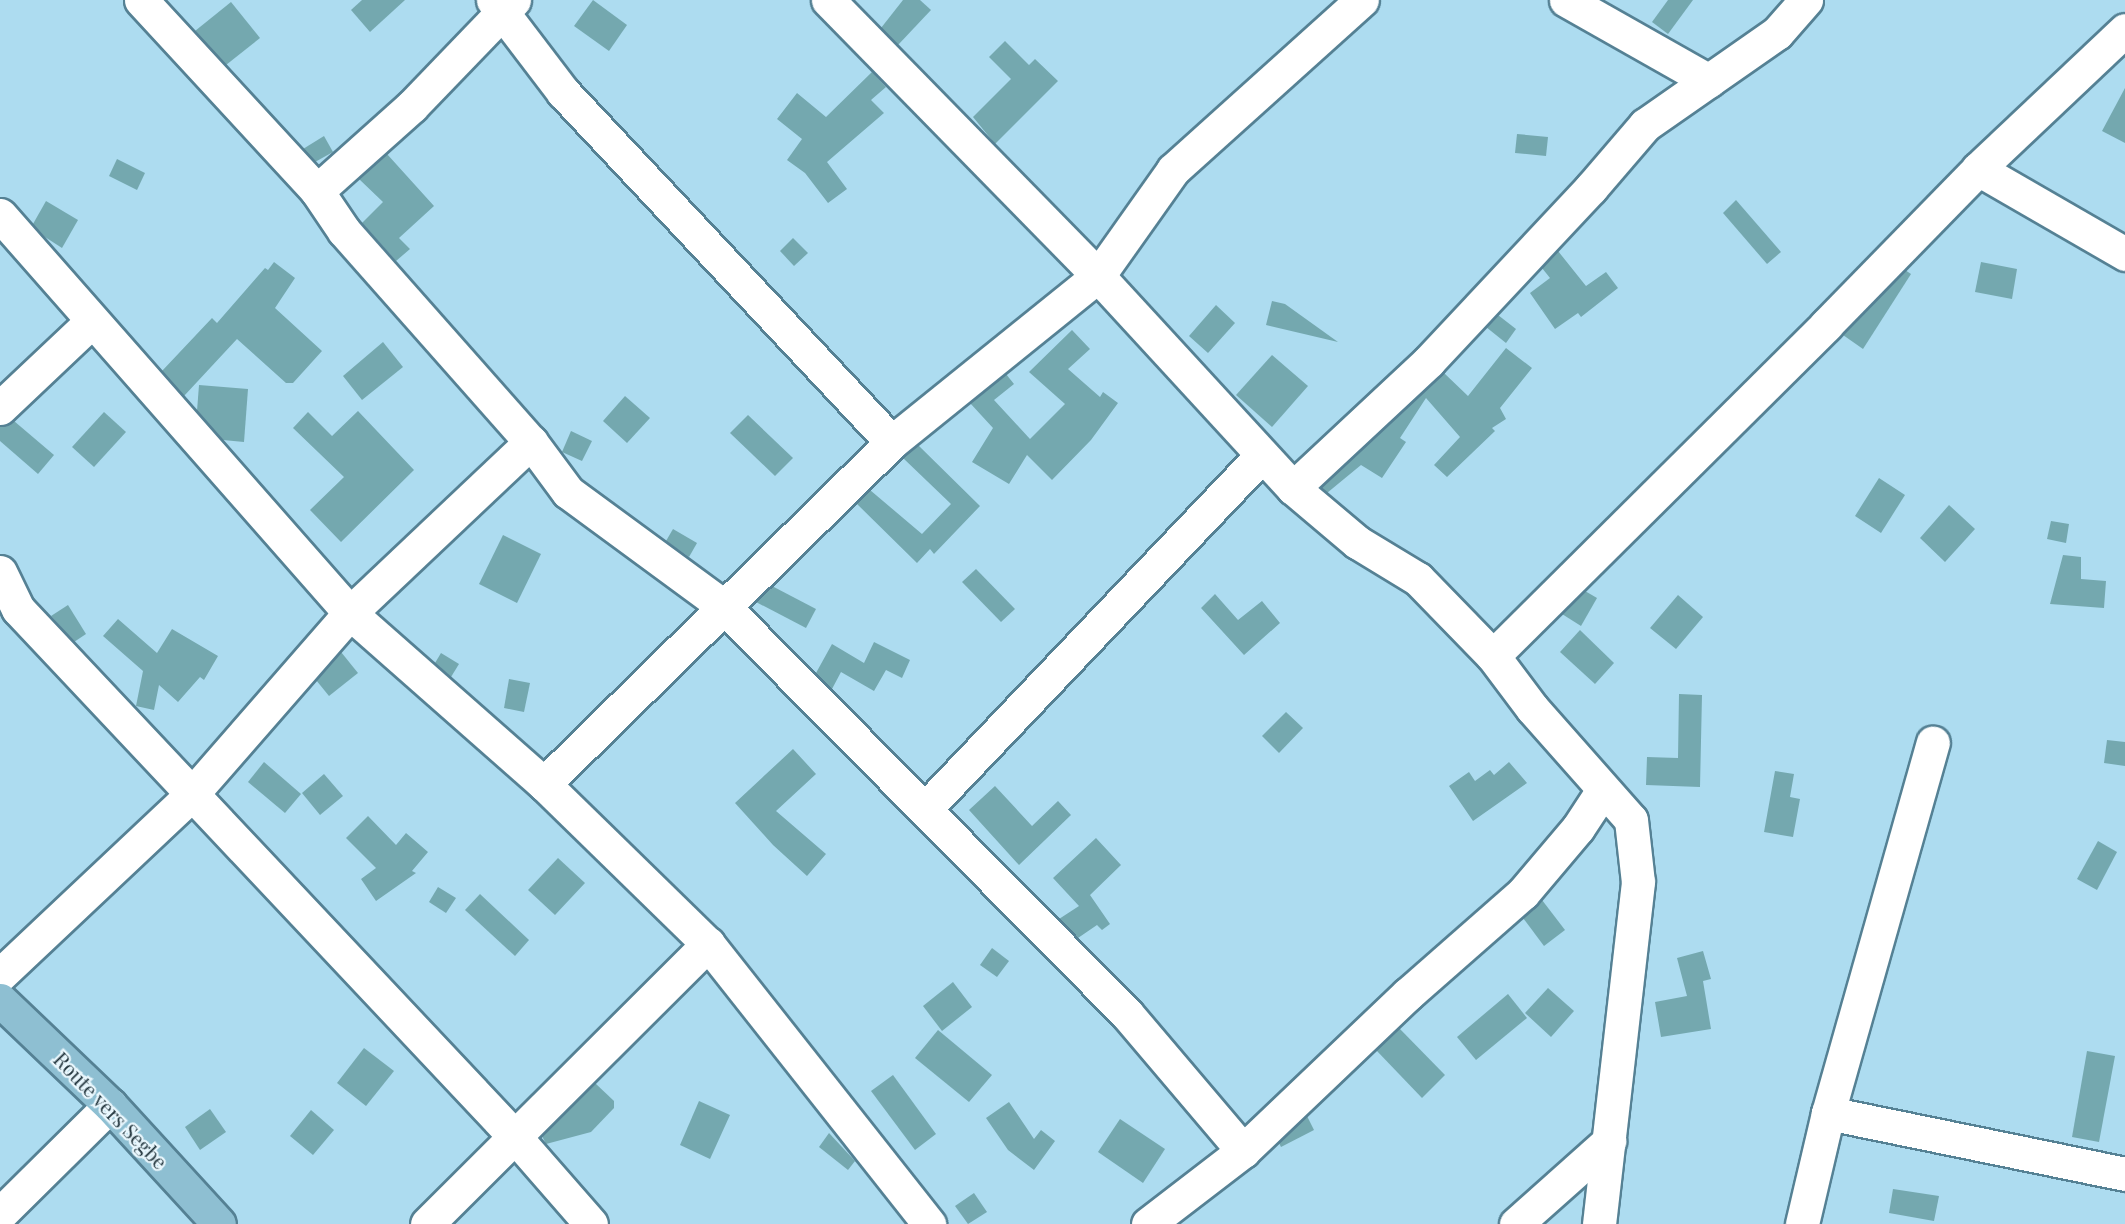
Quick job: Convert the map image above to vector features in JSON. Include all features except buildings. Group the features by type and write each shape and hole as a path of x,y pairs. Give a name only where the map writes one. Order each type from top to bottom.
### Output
{"main road":[{"name":"Route vers Segbe","path":"0,1000 110,1105 219,1224"}],"street":[{"path":"141,0 317,191 344,231 531,442 568,492 723,606 926,808 1127,1014 1243,1151"},
{"path":"828,0 1098,276 1293,488 1356,542 1418,579 1493,656 1532,708 1631,820 1638,882 1599,1224"},
{"path":"544,784 892,442 1098,276 1173,170 1362,0"},
{"path":"1566,0 1709,81"},
{"path":"1293,488 1429,361 1591,188 1645,124 1778,33 1806,0"},
{"path":"317,191 412,106 504,4 563,92 892,442"},
{"path":"1493,656 1826,326 1978,169 2125,30"},
{"path":"1978,169 2125,254"},
{"path":"0,215 91,322 350,613 544,784 708,944 929,1224"},
{"path":"0,408 91,322"},
{"path":"0,975 192,794 350,613 531,442"},
{"path":"926,808 1262,454"},
{"path":"0,572 18,609 516,1138 591,1224"},
{"path":"1802,1224 1828,1113 1933,743"},
{"path":"1148,1224 1243,1151 1408,994 1523,893 1578,828 1603,790"},
{"path":"427,1224 516,1138 708,944"},
{"path":"0,1214 110,1105"},
{"path":"1828,1113 2125,1174"},
{"path":"1516,1224 1609,1141"}]}
